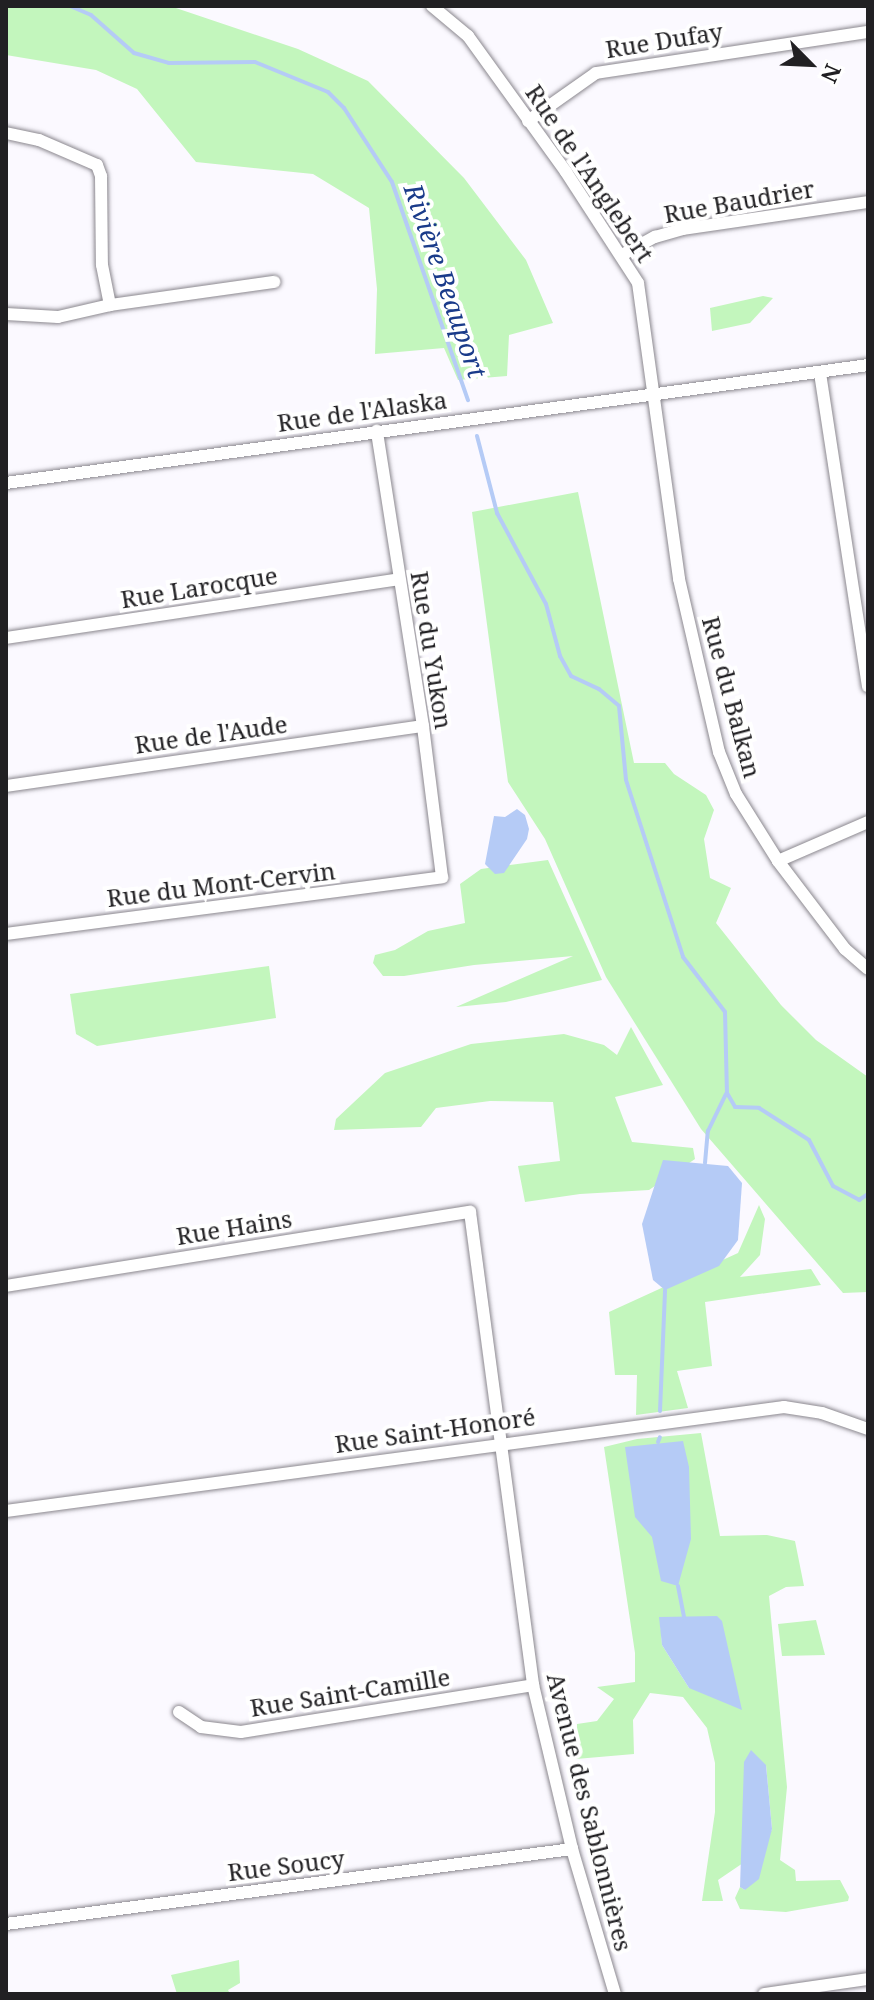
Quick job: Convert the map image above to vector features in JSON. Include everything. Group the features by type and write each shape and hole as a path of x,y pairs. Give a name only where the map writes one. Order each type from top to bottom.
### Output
{"street":[{"name":"Rue de l'Anglebert","path":"432,6 468,36 622,255 638,283 651,394"},
{"name":"Rue Dufay","path":"528,121 596,73 868,32"},
{"path":"6,133 39,140 97,165 101,176 102,265 110,305"},
{"name":"Rue Baudrier","path":"622,255 655,237 683,229 868,202"},
{"path":"6,314 58,317 110,305 274,282"},
{"name":"Rue de l'Alaska","path":"6,483 868,365"},
{"path":"820,373 868,686"},
{"name":"Rue du Balkan","path":"651,394 679,579 719,752 736,794 778,861 845,949 868,969"},
{"name":"Rue du Yukon","path":"377,431 423,726 442,877"},
{"name":"Rue Larocque","path":"6,638 399,579"},
{"name":"Rue de l'Aude","path":"6,786 423,726"},
{"path":"778,861 868,822"},
{"name":"Rue du Mont-Cervin","path":"6,934 442,877"},
{"name":"Rue Hains","path":"6,1286 470,1212"},
{"name":"Avenue des Sablonnières","path":"470,1212 533,1685 572,1849 615,1994"},
{"name":"Rue Saint-Honoré","path":"6,1511 784,1407 822,1413 868,1429"},
{"name":"Rue Saint-Camille","path":"179,1712 201,1727 241,1732 533,1685"},
{"name":"Rue Soucy","path":"6,1924 572,1849"},
{"path":"764,1994 868,1979"}],"green space":[{"path":"6,6 170,6 298,49 368,81 464,178 526,260 553,323 509,335 507,376 458,380 444,348 375,354 377,289 369,208 313,174 196,162 137,89 96,70 6,55"},
{"path":"763,296 773,298 750,323 712,331 710,308"},
{"path":"578,492 634,763 665,763 674,774 706,795 714,810 704,839 710,878 731,888 716,923 781,1005 816,1040 868,1077 868,1292 843,1293 701,1129 606,977 545,839 508,782 472,512"},
{"path":"548,860 602,980 506,1002 456,1007 573,956 474,965 404,976 383,976 373,963 375,955 395,950 428,931 465,923 460,884 481,869"},
{"path":"269,966 276,1018 97,1046 76,1034 70,994"},
{"path":"631,1027 663,1085 615,1097 632,1142 693,1148 695,1159 649,1190 580,1194 525,1202 518,1166 560,1161 553,1102 490,1101 436,1108 421,1127 334,1130 336,1119 385,1073 471,1044 564,1034 604,1045 617,1055"},
{"path":"759,1205 765,1219 760,1255 740,1277 811,1269 821,1285 705,1302 712,1366 677,1371 688,1408 636,1415 637,1375 615,1375 609,1312 738,1253"},
{"path":"701,1433 720,1536 767,1535 795,1541 804,1586 786,1587 769,1596 787,1787 780,1860 795,1870 796,1881 840,1880 848,1901 786,1912 740,1909 735,1898 740,1887 745,1890 772,1829 766,1765 743,1810 743,1863 718,1880 723,1901 702,1901 715,1812 715,1763 707,1728 683,1697 650,1693 633,1720 634,1754 576,1759 577,1724 597,1721 614,1699 597,1687 635,1682 635,1653 604,1447 637,1439","holes":["660,1617 684,1617 689,1688 662,1645"]},
{"path":"816,1620 825,1655 782,1656 778,1624"},
{"path":"239,1960 240,1983 228,1990 230,1994 177,1994 171,1975"}],"water":[{"path":"517,809 525,815 529,829 527,839 504,873 495,874 485,864 494,816 505,817"},
{"path":"663,1160 728,1166 742,1183 738,1240 719,1266 665,1290 653,1280 642,1224"},
{"path":"683,1441 689,1467 691,1539 678,1586 661,1581 652,1537 635,1517 625,1447"},
{"path":"717,1616 722,1621 742,1710 689,1688 662,1645 659,1617"},
{"path":"751,1750 766,1765 772,1829 759,1879 745,1890 740,1887 744,1762"}],"waterway":[{"name":"Rivière Beauport","path":"70,6 91,15 134,53 169,63 255,62 328,92 344,108 392,182 468,400"},
{"name":"Rivière Beauport","path":"477,436 497,513 546,604 560,656 571,676 599,689 619,706 626,780 683,957 725,1012 727,1093 735,1107 759,1108 809,1140 833,1186 859,1200 868,1194"},
{"path":"705,1163 708,1131 726,1094"},
{"path":"660,1411 665,1290"},
{"path":"658,1442 660,1437"},
{"path":"678,1586 684,1617"}]}
